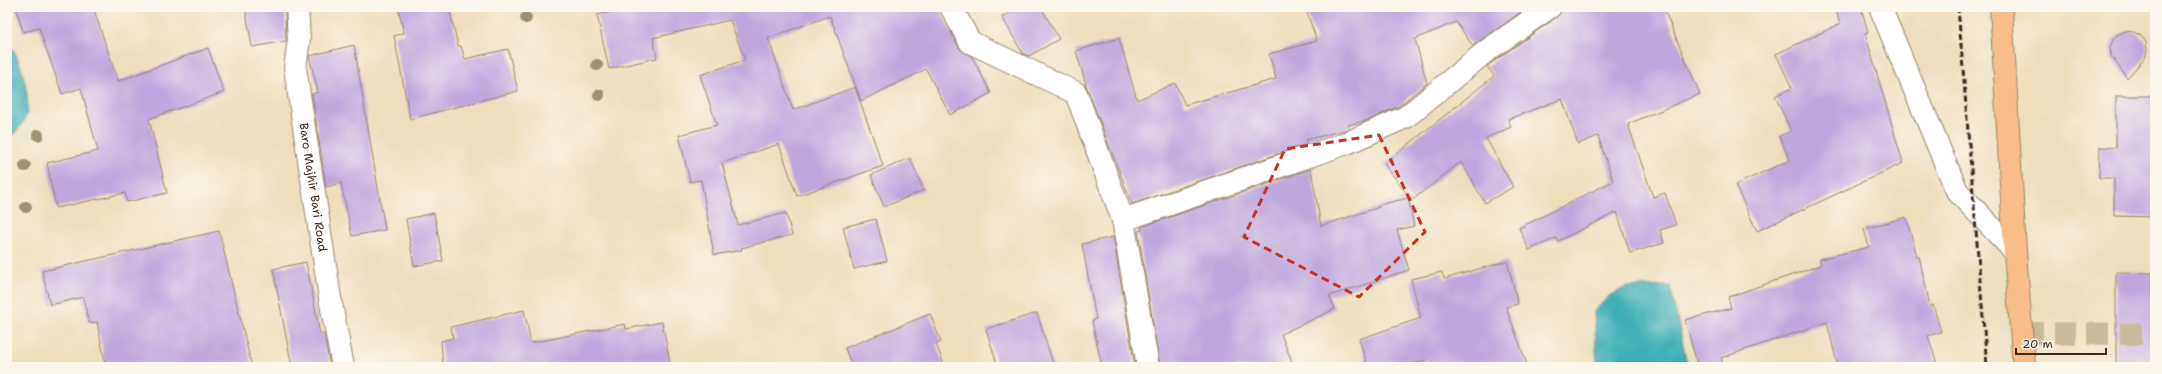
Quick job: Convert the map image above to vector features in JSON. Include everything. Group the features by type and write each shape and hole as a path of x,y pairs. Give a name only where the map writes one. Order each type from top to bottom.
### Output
{"highway":[{"path":"2001,7 2014,252 2024,367"}],"street":[{"name":"Baro Majhir Bari Road","path":"296,7 299,39 295,68 329,290 343,367"},
{"path":"951,7 970,42 1076,93 1123,220 1148,367"},
{"path":"1123,220 1347,143 1406,118 1485,52 1550,7"},
{"path":"1880,7 1957,191 2014,252"}],"highlighted area":[{"path":"1379,135 1425,232 1359,297 1244,237 1285,149"}],"water":[{"path":"7,43 12,48 20,65 26,86 28,106 24,121 7,141"},
{"path":"1670,286 1688,367 1597,367 1594,311 1609,296 1626,287"}],"building":[{"path":"16,7 93,7 118,81 208,48 224,92 149,119 167,193 127,202 125,193 56,208 47,163 98,151 81,88 62,94 39,28 23,32"},
{"path":"245,7 285,7 286,41 252,47"},
{"path":"398,7 449,7 458,46 461,46 465,59 508,49 518,91 410,119 394,36 404,33"},
{"path":"635,7 939,7 959,48 972,57 991,93 950,115 926,69 861,101 830,16 768,38 793,110 855,87 883,166 797,196 779,144 722,163 738,225 786,213 792,235 741,248 742,250 714,255 701,180 690,182 679,135 717,125 700,75 745,60 730,20 653,38 657,58 609,69 597,15"},
{"path":"1020,7 1041,7 1059,39 1029,56 1023,54 1002,17"},
{"path":"1305,7 1528,7 1473,46 1456,22 1415,39 1427,83 1399,106 1369,120 1348,125 1348,129 1306,140 1307,144 1132,204 1087,88 1076,51 1119,38 1137,100 1175,83 1185,105 1276,79 1269,54 1317,41"},
{"path":"1562,7 1663,7 1700,94 1628,124 1653,197 1665,193 1676,225 1660,230 1664,243 1630,253 1617,212 1558,241 1556,238 1529,250 1519,228 1613,181 1598,136 1578,144 1562,99 1508,119 1511,127 1486,138 1513,187 1485,203 1461,162 1412,200 1384,164 1494,76 1487,66 1557,17"},
{"path":"1835,7 1861,7 1868,32 1865,33 1903,163 1757,231 1735,185 1790,160 1779,136 1791,131 1775,96 1792,88 1776,54 1840,24"},
{"path":"2126,31 2134,32 2141,36 2146,42 2147,51 2145,58 2127,78 2111,56 2110,47 2118,34"},
{"path":"354,45 385,230 352,236 341,183 326,187 312,94 318,92 309,56"},
{"path":"2116,96 2155,96 2155,217 2114,216 2114,178 2099,178 2100,147 2116,148"},
{"path":"910,158 924,190 884,207 871,175"},
{"path":"1311,169 1321,226 1379,207 1379,205 1408,198 1414,226 1397,230 1409,270 1329,296 1335,309 1281,334 1294,367 1160,367 1138,231 1142,230 1141,227"},
{"path":"434,213 443,261 414,266 406,219"},
{"path":"1906,217 1917,256 1919,256 1930,306 1933,305 1941,332 1928,336 1938,367 1838,367 1827,322 1721,358 1724,367 1698,367 1685,320 1731,308 1728,297 1821,265 1820,259 1869,247 1864,229"},
{"path":"876,219 887,261 854,269 843,227"},
{"path":"219,231 252,367 106,367 97,322 89,323 83,297 50,305 42,271"},
{"path":"1113,237 1135,367 1102,367 1092,321 1096,319 1082,244"},
{"path":"1507,261 1518,304 1506,307 1528,367 1429,367 1426,360 1404,367 1368,367 1359,339 1421,318 1411,279 1442,272 1444,279"},
{"path":"306,262 320,334 324,334 330,367 292,367 273,269"},
{"path":"2116,272 2155,273 2155,365 2116,365"},
{"path":"524,310 531,343 625,324 626,329 662,322 671,367 443,367 441,341 453,338 451,327"},
{"path":"1037,313 1054,367 998,367 986,329"},
{"path":"930,314 941,342 936,344 945,367 852,367 845,348"}],"tunnel":[{"path":"2021,333 2155,334"}],"railway":[{"path":"1958,7 1987,367"}]}
